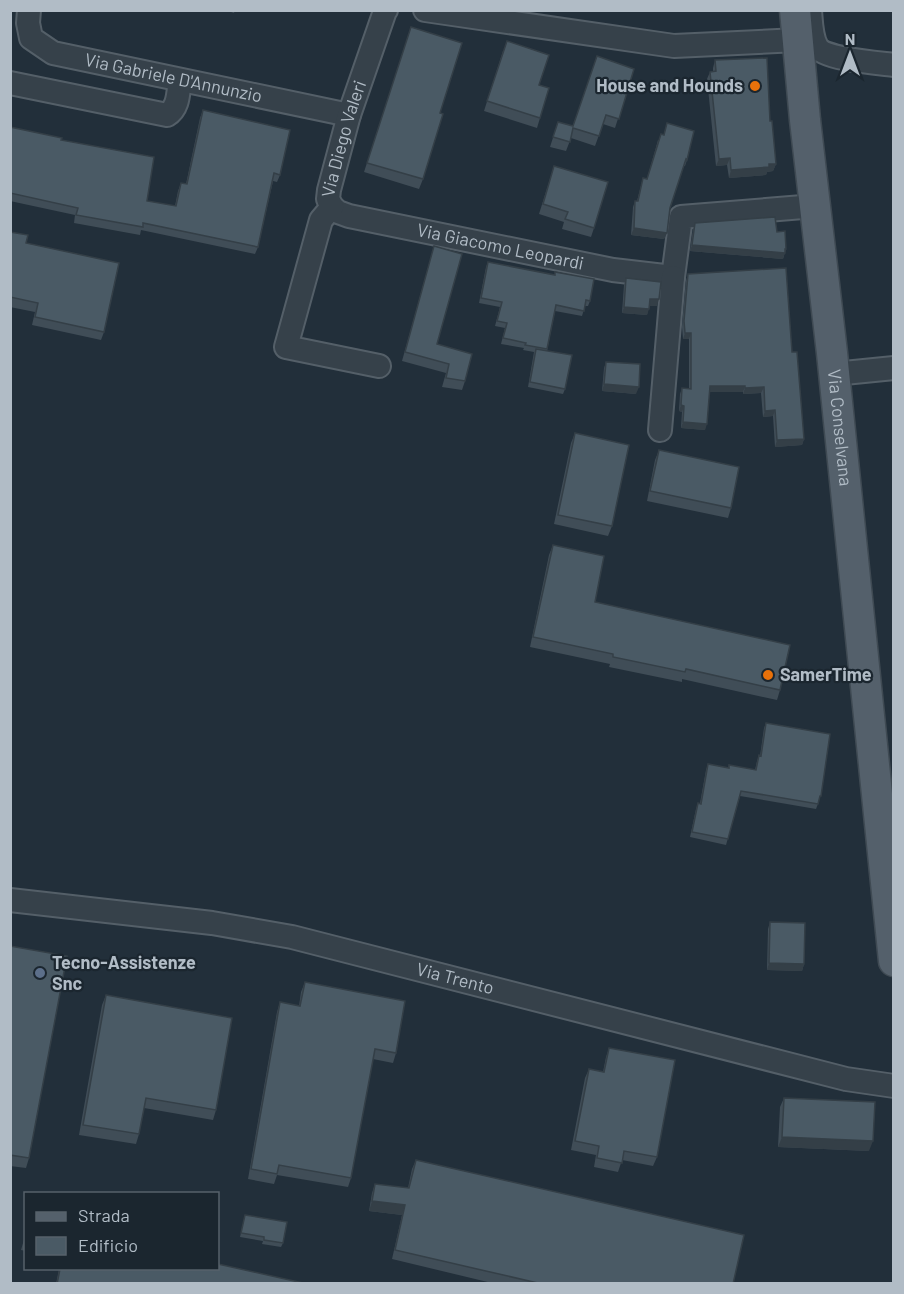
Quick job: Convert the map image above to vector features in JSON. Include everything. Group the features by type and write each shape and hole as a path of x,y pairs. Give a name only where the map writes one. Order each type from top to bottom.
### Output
{"main road":[{"name":"Via Conselvana","path":"795,10 805,120 887,845 894,961"}],"street":[{"name":"Via Gabriele D'Annunzio","path":"29,10 28,23 31,38 53,53 349,115"},
{"name":"Via Diego Valeri","path":"379,366 285,347 321,220 332,207 328,199 329,190 349,115 387,10"},
{"path":"425,10 674,46 798,40"},
{"path":"810,10 814,40 819,50 837,57 894,65"},
{"path":"10,83 167,115 175,106 180,80"},
{"path":"660,430 673,277 681,217 815,206"},
{"name":"Via Giacomo Leopardi","path":"332,207 349,216 613,270 673,277"},
{"path":"834,374 894,368"},
{"name":"Via Trento","path":"10,900 212,923 292,937 846,1079 894,1086"}],"building":[{"path":"411,27 462,43 440,113 443,114 423,179 367,163"},
{"path":"507,41 549,55 539,85 549,88 540,118 487,101"},
{"path":"597,56 634,69 619,119 606,115 599,136 573,128 570,142 553,137 558,122 573,126"},
{"path":"767,58 770,121 772,121 776,164 769,164 769,167 731,170 730,158 719,159 710,72 716,71 715,60"},
{"path":"203,110 290,130 280,175 274,173 258,247 143,223 143,227 76,215 78,208 10,193 10,127 62,138 61,140 154,157 147,201 176,206 181,183 187,184"},
{"path":"667,123 694,131 687,160 670,208 667,233 634,228 635,201 638,201 643,178 647,179 661,134 664,135"},
{"path":"554,166 608,182 594,228 565,219 568,212 543,204"},
{"path":"775,217 777,232 785,231 785,253 692,245 695,223"},
{"path":"10,232 28,235 26,243 119,263 104,332 35,317 38,303 10,297"},
{"path":"434,246 462,254 437,344 472,354 465,381 446,378 449,364 405,352"},
{"path":"488,262 555,275 555,272 594,279 590,301 586,300 584,311 556,305 547,349 503,338 507,323 497,321 502,302 481,298"},
{"path":"786,268 792,352 797,352 804,439 777,440 775,410 765,411 764,387 710,386 707,424 683,422 682,388 691,389 691,333 685,333 684,321 688,274"},
{"path":"626,278 661,282 659,299 650,299 649,309 624,307"},
{"path":"536,349 572,355 565,389 530,382"},
{"path":"606,362 640,364 639,387 604,384"},
{"path":"575,433 629,445 612,526 558,515"},
{"path":"659,450 739,467 731,508 650,491"},
{"path":"553,545 604,556 595,602 790,645 780,690 686,669 685,672 613,657 613,654 533,637"},
{"path":"766,723 830,734 818,804 741,791 728,839 692,832 698,803 701,804 708,764 756,770 759,755 761,756"},
{"path":"770,922 805,923 804,964 769,963"},
{"path":"10,946 67,956 29,1158 10,1155"},
{"path":"305,982 405,1001 396,1053 375,1049 351,1178 279,1165 277,1174 251,1169 280,1002 300,1006"},
{"path":"106,995 232,1018 216,1110 146,1098 139,1134 83,1125"},
{"path":"609,1048 675,1060 657,1157 624,1151 622,1163 597,1158 599,1146 575,1141 589,1069 604,1072"},
{"path":"784,1098 875,1102 873,1141 782,1137"},
{"path":"416,1160 744,1235 733,1284 542,1284 395,1250 405,1205 372,1201 375,1184 409,1188"},
{"path":"245,1215 287,1222 283,1243 241,1233"},
{"path":"219,1264 303,1283 57,1284 60,1270 219,1270"}],"place":[{"name":"House and Hounds","path":"755,86"},
{"name":"SamerTime","path":"768,675"},
{"name":"Tecno-Assistenze Snc","path":"40,973"}]}
